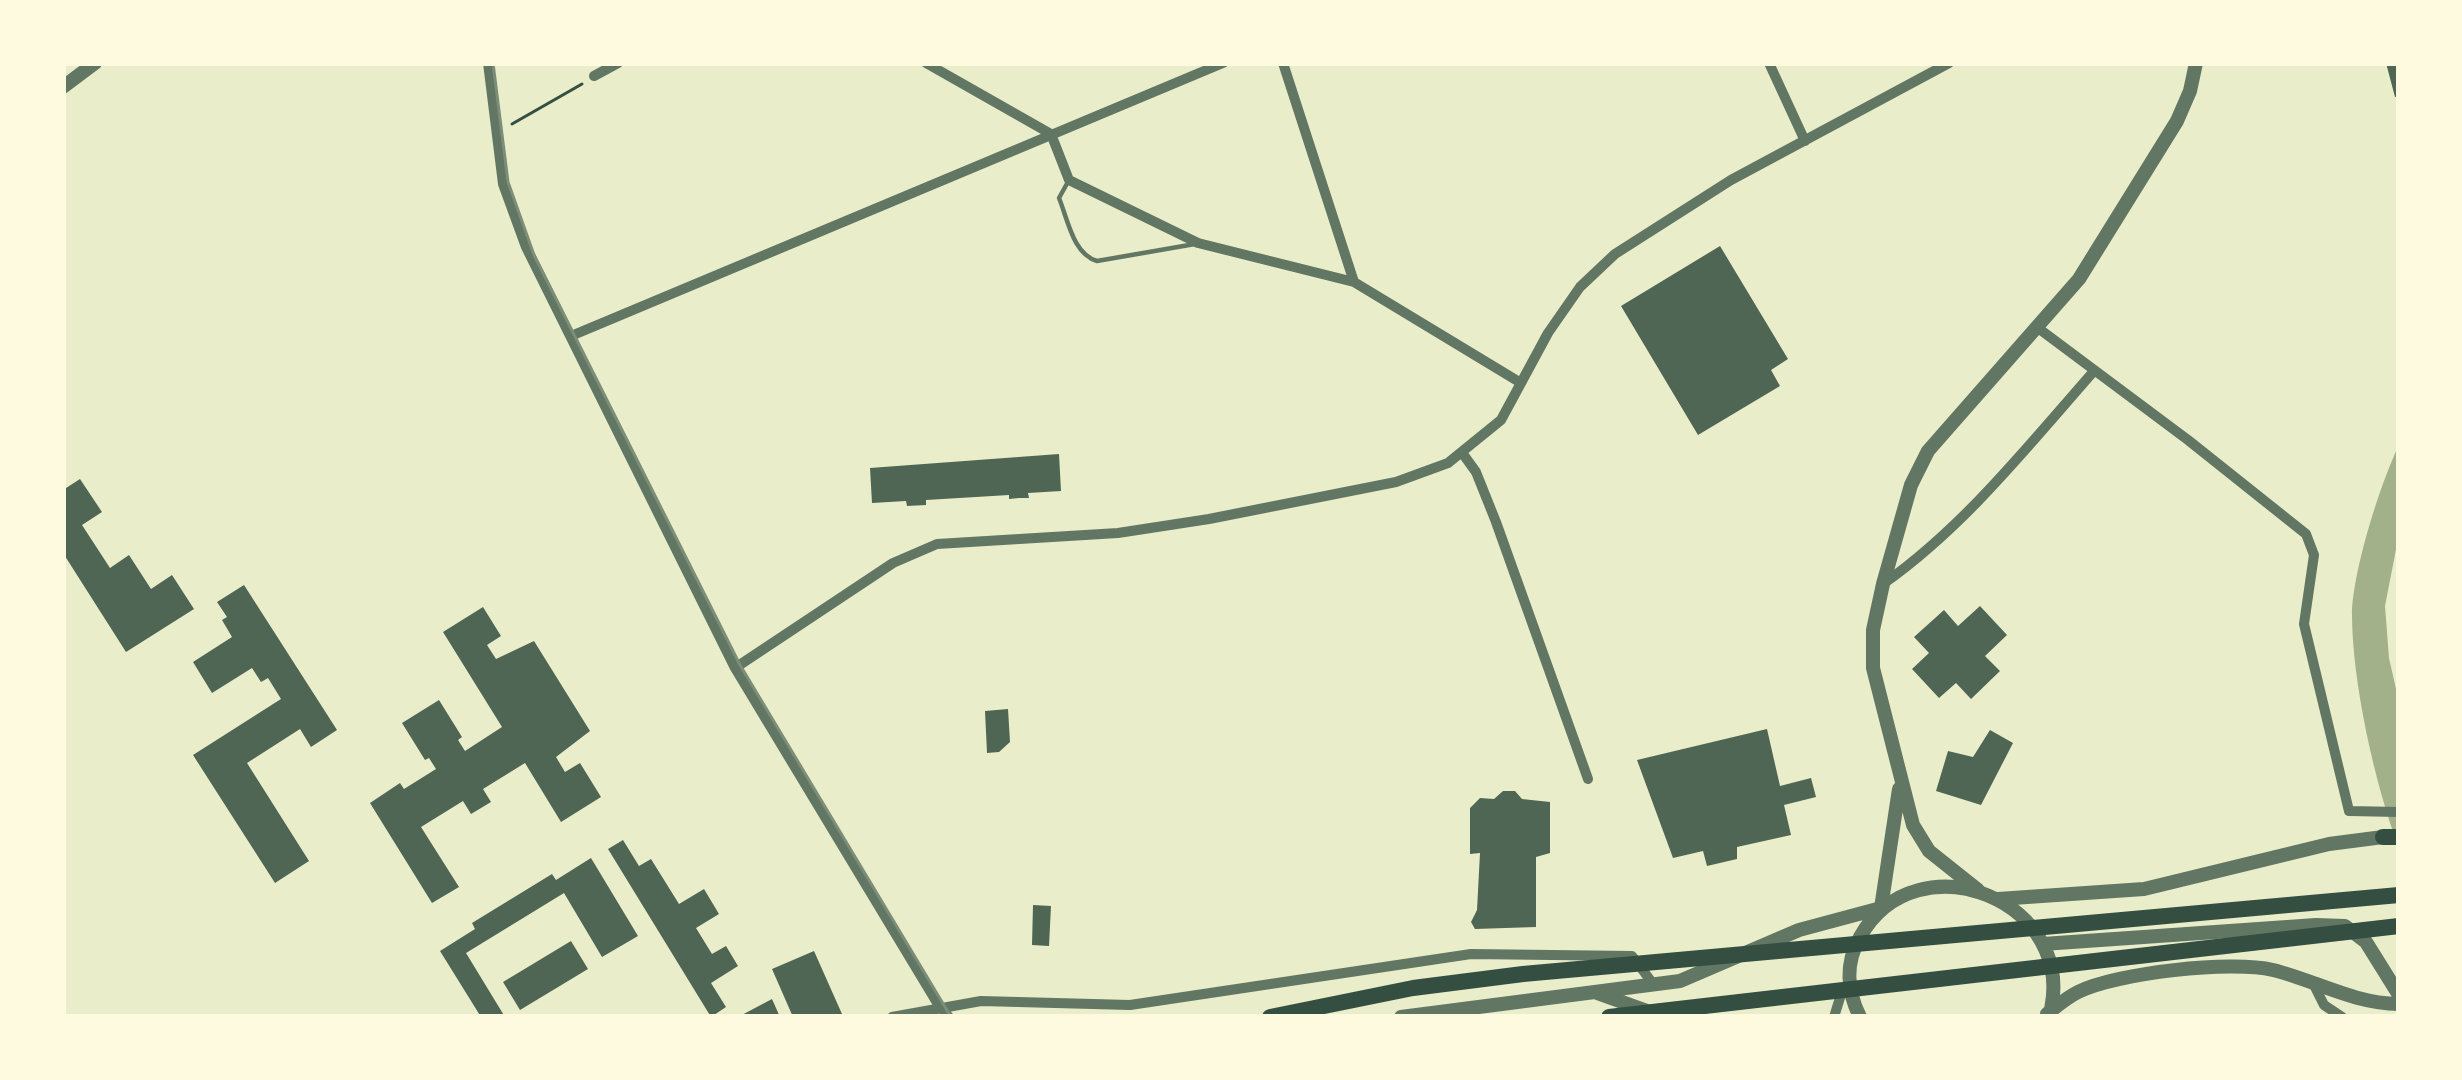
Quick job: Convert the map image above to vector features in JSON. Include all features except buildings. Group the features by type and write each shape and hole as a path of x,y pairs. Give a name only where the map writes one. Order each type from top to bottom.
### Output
{"main road":[{"path":"1270,1017 1413,988 1522,974 2399,895"},
{"path":"1609,1017 2399,926"}],"street":[{"path":"63,87 95,63"},
{"path":"488,63 503,184 571,336 735,668 943,1014"},
{"path":"595,76 618,63"},
{"path":"926,63 1051,134 1070,180 1198,243 1354,282 1521,383"},
{"path":"571,336 1223,63"},
{"path":"1282,63 1354,282"},
{"path":"1769,63 1804,141"},
{"path":"735,668 893,563 937,544 1118,533 1209,520 1396,482 1463,454 1502,420 1548,333 1580,287 1615,254 1731,180 1949,63"},
{"path":"2048,1015 2052,983 2043,944 2015,911 1978,890 1924,844 1913,825 1871,648 1911,485 1928,451 2079,279 2177,121 2196,63"},
{"path":"2038,328 2306,535 2314,555 2304,624 2348,811 2399,812"},
{"path":"1883,584 1918,560 1995,483 2094,371"},
{"path":"1463,454 1476,472 1496,522 1588,779"},
{"path":"1834,1017 1856,944 1881,908 1899,777"},
{"path":"1998,899 2144,889 2329,844 2391,837"},
{"path":"1401,1017 1680,981 1799,930 1881,908 1926,890 1942,886 1978,890"},
{"path":"2043,944 2344,926 2366,942 2399,999"},
{"path":"892,1017 943,1014 981,1001 1130,1005 1471,954 1632,956 1654,985"},
{"path":"1849,968 1850,991 1860,1017"},
{"path":"2048,1015 2076,993 2109,980 2215,968 2268,968 2348,998 2399,999"},
{"path":"2313,983 2324,1006 2342,1017"},
{"path":"1592,991 1662,1017"}],"lane":[{"path":"1070,180 1059,198 1088,259 1198,243"}],"path":[{"path":"495,134 595,76"}],"shaded area":[{"path":"2399,445 2399,534 2385,606 2399,702 2399,848 2366,733 2352,614 2369,528"}],"tram line":[{"path":"493,63 508,182 534,255 740,665 951,1017"}]}
